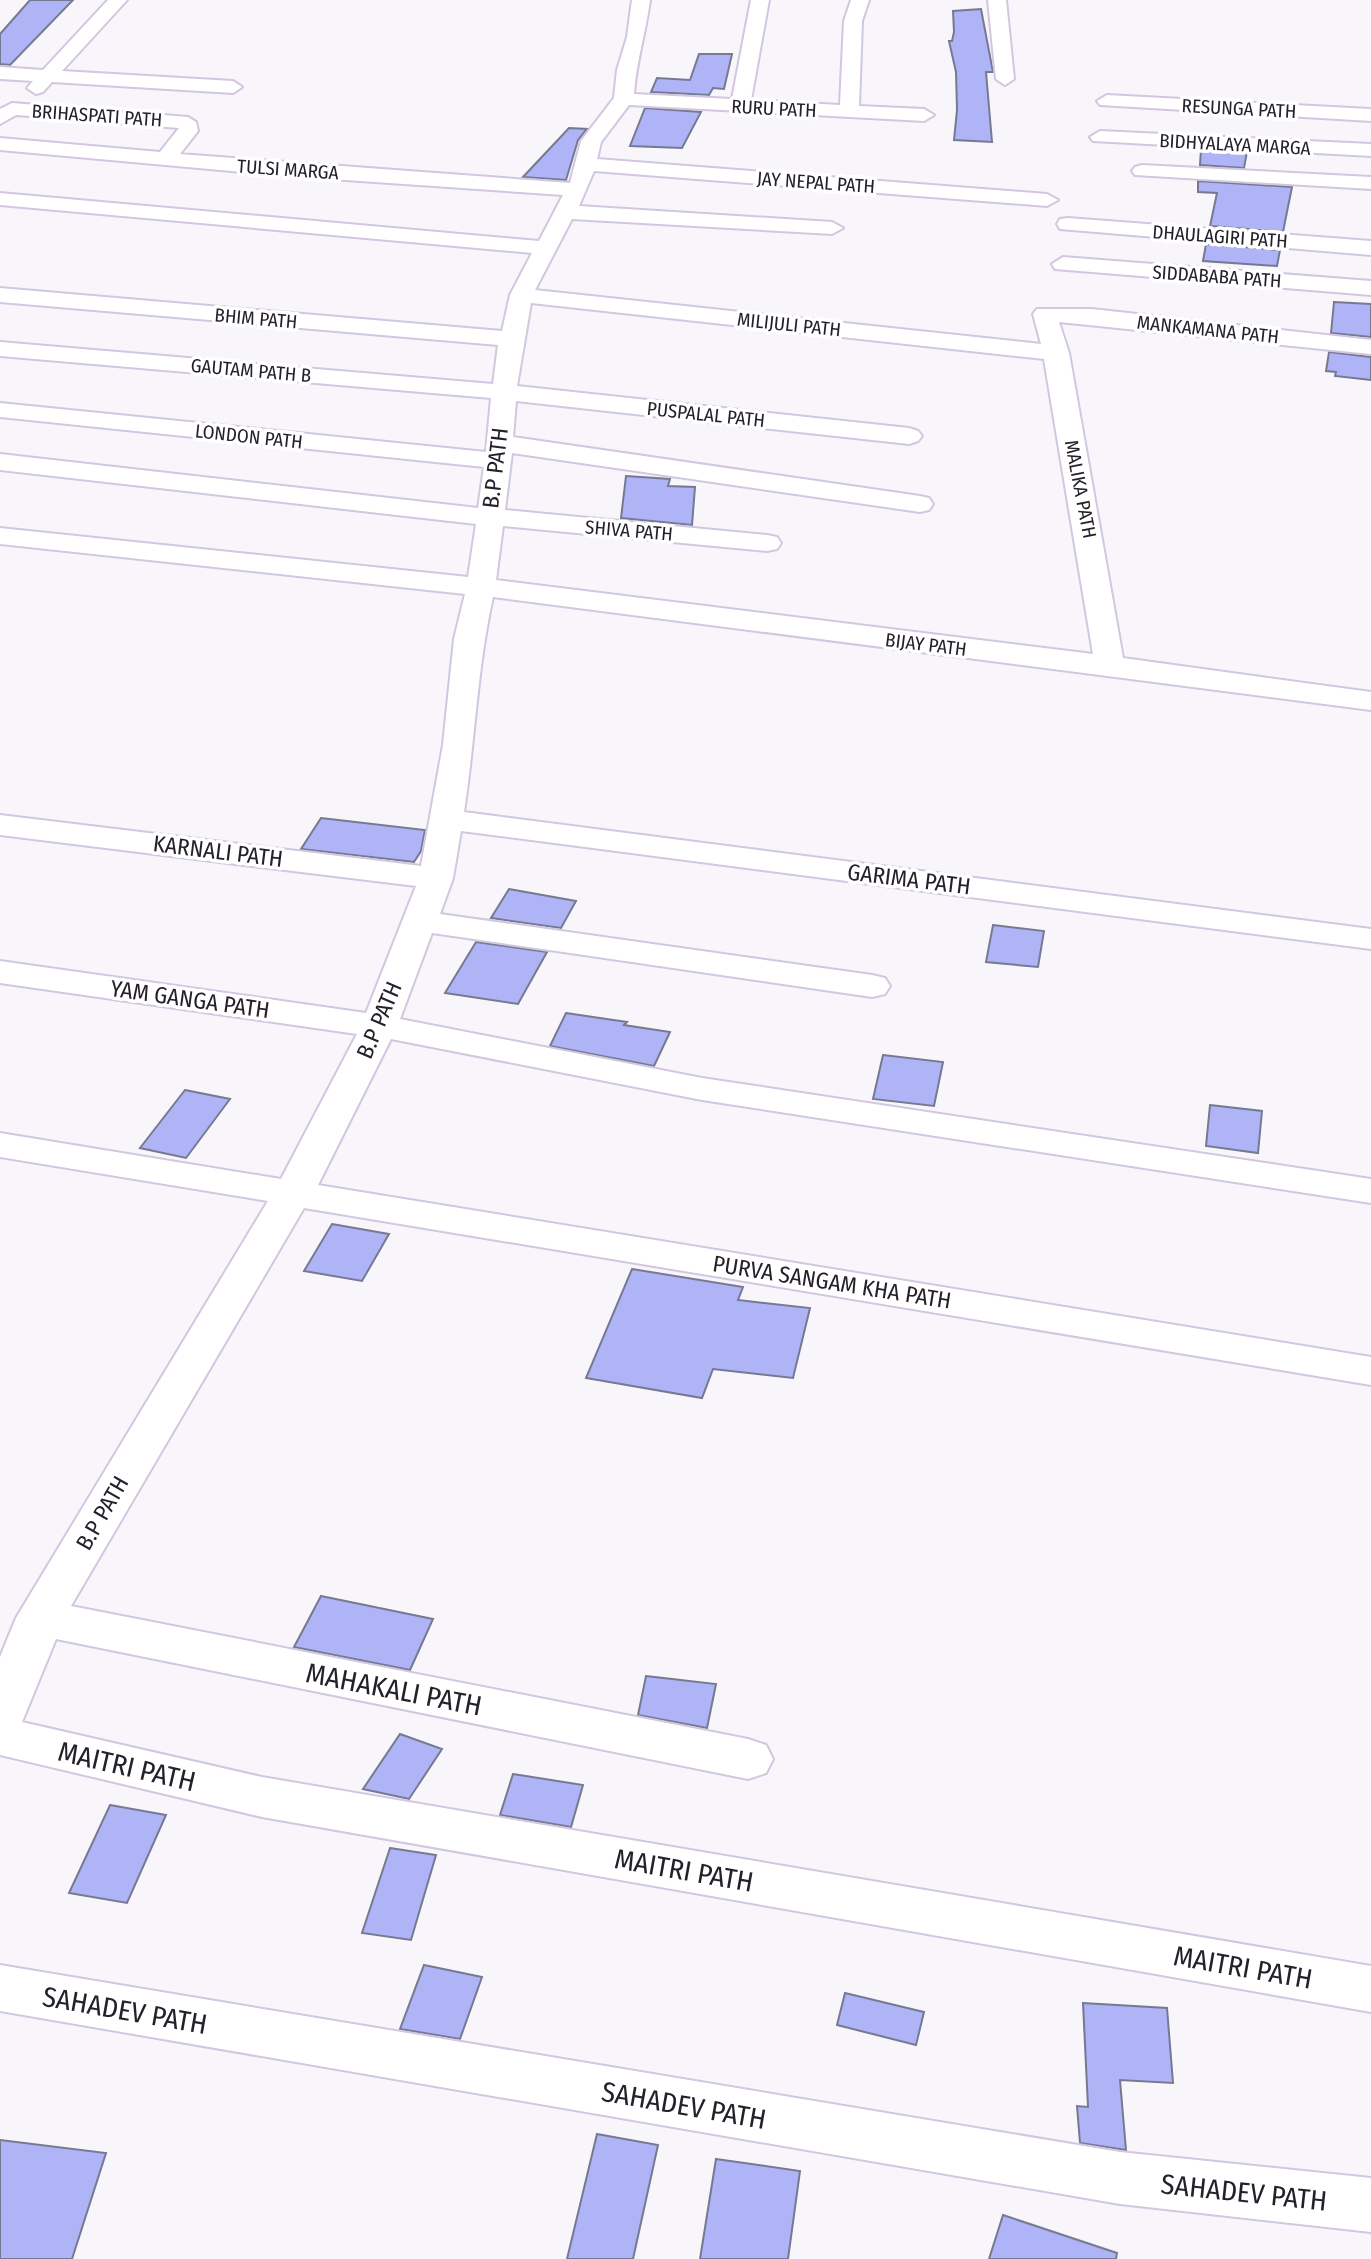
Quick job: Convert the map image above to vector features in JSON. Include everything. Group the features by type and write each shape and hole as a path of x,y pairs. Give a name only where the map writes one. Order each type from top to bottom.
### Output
{"street":[{"path":"4,112 48,77 118,0"},
{"path":"624,99 626,69 636,37 641,0"},
{"path":"740,106 760,0"},
{"path":"849,112 853,21 860,0"},
{"path":"997,0 1005,79"},
{"path":"0,73 233,87"},
{"name":"RURU PATH","path":"624,99 924,116"},
{"name":"B.P PATH","path":"0,1717 11,1661 40,1618 293,1193 379,1026 436,878 448,820 469,639 481,587 499,452 503,392 521,295 575,189 591,141 624,99"},
{"name":"RESUNGA PATH","path":"1107,101 1371,115"},
{"name":"BRIHASPATI PATH","path":"4,112 181,121 189,126 188,131 164,159"},
{"name":"BIDHYALAYA MARGA","path":"1100,137 1371,150"},
{"name":"TULSI MARGA","path":"0,144 164,159 575,189"},
{"path":"1142,171 1371,183"},
{"path":"0,179 66,184"},
{"path":"575,189 832,228"},
{"name":"JAY NEPAL PATH","path":"575,189 1047,200"},
{"path":"0,199 544,248"},
{"name":"DHAULAGIRI PATH","path":"1068,224 1371,248"},
{"name":"SIDDABABA PATH","path":"1063,264 1371,288"},
{"name":"BHIM PATH","path":"0,295 512,339"},
{"name":"MILIJULI PATH","path":"521,295 1057,353"},
{"name":"MALIKA PATH","path":"1045,314 1057,353 1066,416 1092,542 1109,665"},
{"name":"MANKAMANA PATH","path":"1045,314 1092,316 1371,347"},
{"name":"GAUTAM PATH B","path":"0,349 503,392"},
{"name":"PUSPALAL PATH","path":"503,392 908,436"},
{"name":"LONDON PATH","path":"0,410 499,452 920,503"},
{"name":"SHIVA PATH","path":"0,463 490,517 768,543"},
{"name":"BIJAY PATH","path":"0,536 481,587 872,638 1109,665 1371,701"},
{"name":"GARIMA PATH","path":"448,820 1371,939"},
{"name":"KARNALI PATH","path":"0,825 436,878"},
{"path":"419,921 872,986"},
{"name":"YAM GANGA PATH","path":"0,972 379,1026 702,1089 1371,1191"},
{"name":"PURVA SANGAM KHA PATH","path":"0,1144 1371,1371"},
{"name":"MAHAKALI PATH","path":"40,1618 748,1759"},
{"name":"MAITRI PATH","path":"0,1736 262,1797 1371,1989"},
{"name":"SAHADEV PATH","path":"0,1988 1121,2178 1371,2205"}],"building":[{"path":"30,0 73,0 10,65 0,64 0,34"},
{"path":"981,9 993,72 986,72 992,142 954,140 957,110 956,72 949,41 952,41 954,32 953,11"},
{"path":"699,54 732,54 724,89 713,88 709,95 651,92 657,78 690,80"},
{"path":"645,108 701,112 682,148 630,146"},
{"path":"569,128 587,129 578,140 566,180 523,177"},
{"path":"1201,149 1247,152 1244,168 1200,165"},
{"path":"1198,181 1292,187 1283,232 1210,226 1217,193 1198,192"},
{"path":"1206,244 1280,250 1277,266 1203,261"},
{"path":"1334,302 1371,304 1371,337 1331,333"},
{"path":"1329,352 1371,357 1371,380 1335,376 1336,372 1326,371"},
{"path":"626,476 670,479 668,486 695,487 692,525 621,518"},
{"path":"321,818 425,830 421,851 414,862 301,849"},
{"path":"509,889 576,901 561,928 491,918"},
{"path":"993,925 1044,931 1038,967 986,962"},
{"path":"476,942 547,952 518,1004 445,993"},
{"path":"566,1013 627,1022 624,1025 670,1032 654,1066 550,1046"},
{"path":"883,1055 943,1062 934,1106 873,1099"},
{"path":"185,1090 230,1099 186,1158 140,1148"},
{"path":"1210,1105 1262,1111 1258,1153 1206,1146"},
{"path":"332,1224 389,1234 362,1281 304,1271"},
{"path":"632,1269 743,1287 738,1300 810,1308 793,1378 713,1369 702,1398 586,1378"},
{"path":"321,1596 433,1619 410,1670 294,1647"},
{"path":"646,1676 716,1684 707,1728 638,1715"},
{"path":"400,1734 442,1749 409,1799 363,1789"},
{"path":"513,1774 583,1785 571,1827 500,1815"},
{"path":"110,1805 166,1815 127,1903 69,1893"},
{"path":"390,1848 436,1855 411,1940 362,1933"},
{"path":"424,1965 482,1977 460,2039 400,2029"},
{"path":"845,1993 924,2012 916,2045 837,2025"},
{"path":"1083,2003 1167,2008 1173,2083 1120,2080 1126,2150 1080,2143 1077,2106 1088,2107"},
{"path":"597,2134 658,2145 633,2259 567,2259"},
{"path":"0,2140 106,2153 72,2259 0,2259"},
{"path":"716,2159 800,2171 788,2259 700,2259"},
{"path":"1003,2215 1117,2253 1116,2259 989,2259"}]}
